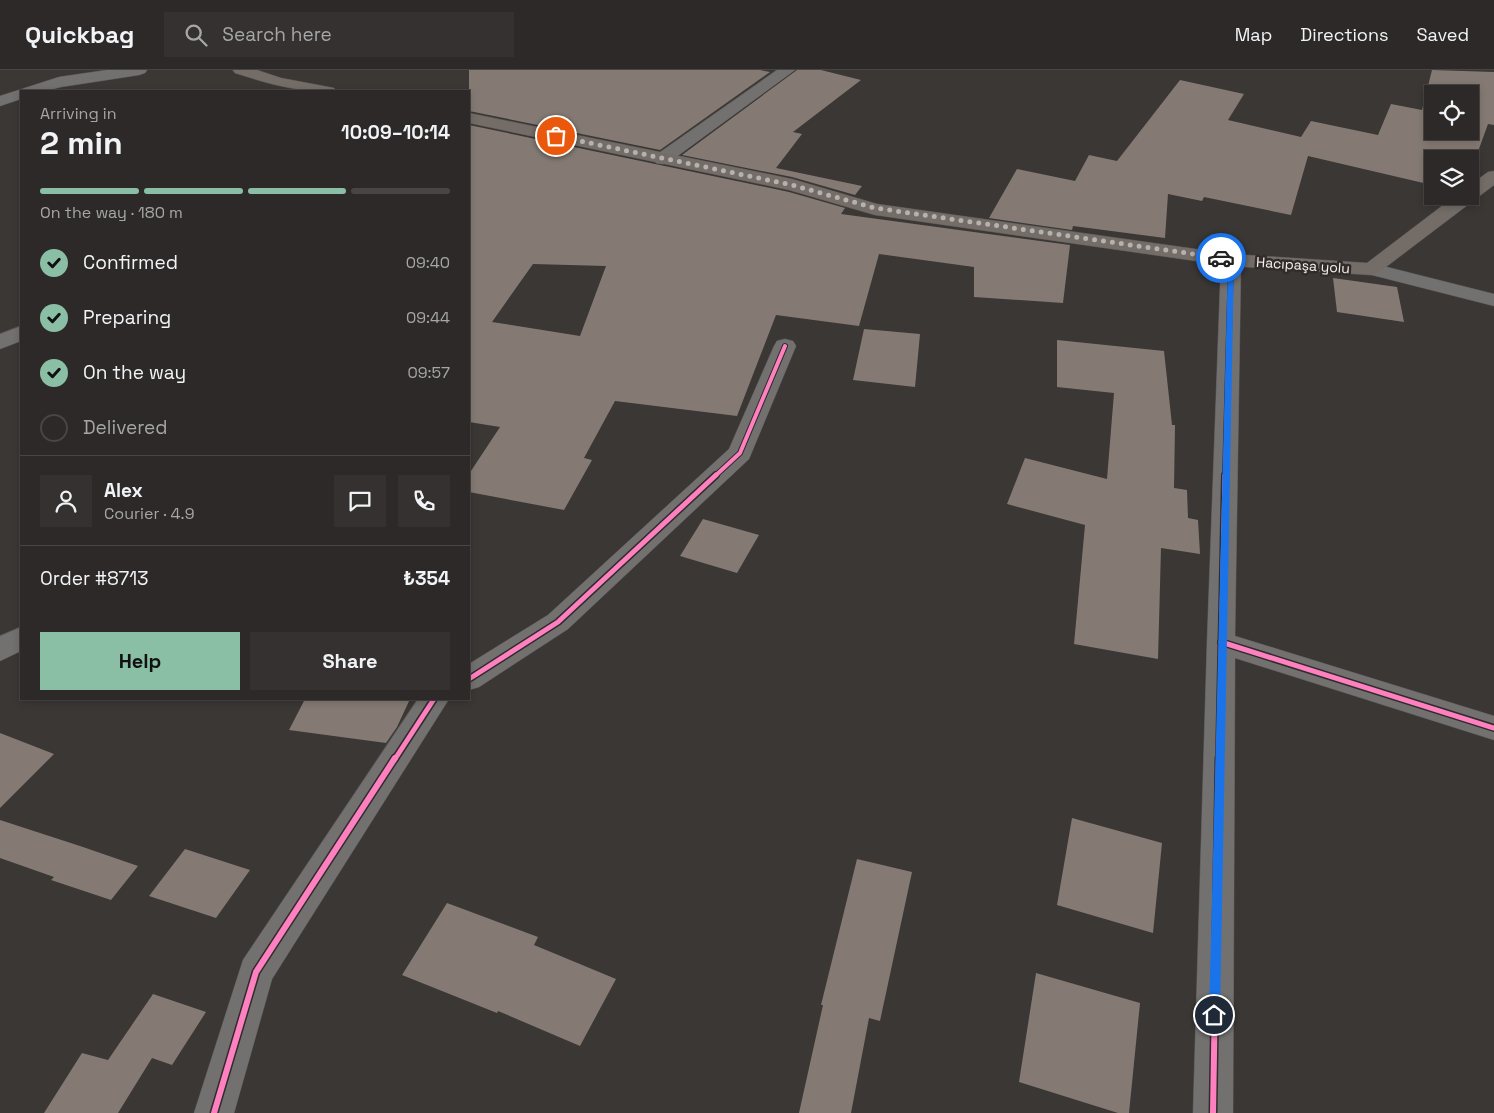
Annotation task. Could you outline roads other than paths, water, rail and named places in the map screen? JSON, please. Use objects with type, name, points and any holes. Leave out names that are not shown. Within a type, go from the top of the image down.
[{"type":"main road","points":[[241,70],[303,89],[316,90]]},
{"type":"main road","name":"Hacıpaşa yolu","points":[[470,118],[662,160],[792,185],[875,208],[1231,260],[1371,269],[1456,205]]},
{"type":"main road","name":"Hacıpaşa yolu","points":[[1479,187],[1494,176]]},
{"type":"street","points":[[32,90],[59,82],[139,70]]},
{"type":"street","points":[[662,160],[787,70]]},
{"type":"street","points":[[0,101],[20,94]]},
{"type":"street","points":[[1212,1113],[1231,260]]},
{"type":"street","points":[[1371,269],[1494,300]]},
{"type":"street","points":[[0,342],[20,333]]},
{"type":"street","points":[[470,678],[558,622],[740,453],[785,346]]},
{"type":"street","points":[[0,650],[20,639]]},
{"type":"street","points":[[1221,642],[1494,728]]},
{"type":"street","points":[[214,1113],[256,972],[434,700]]}]
